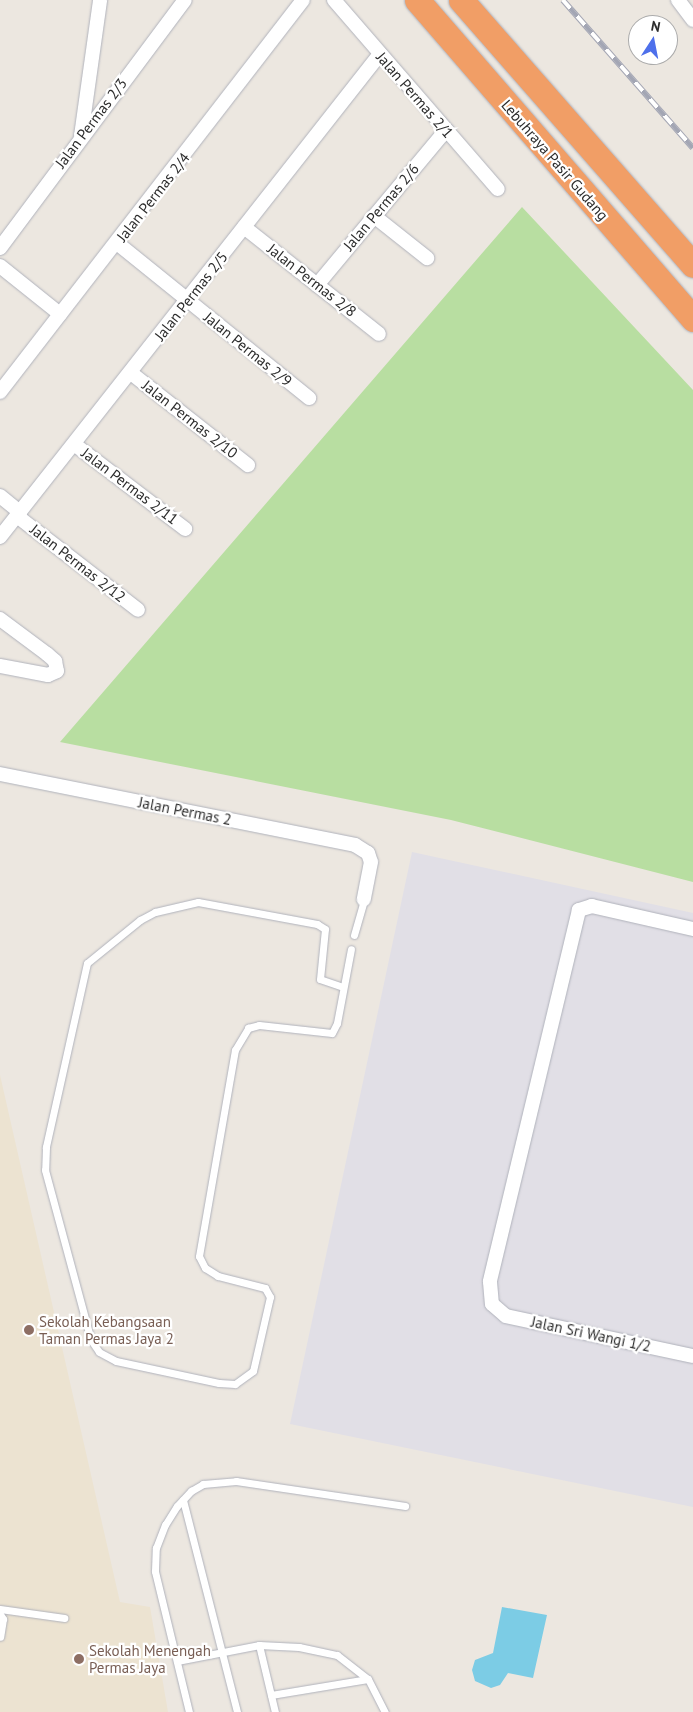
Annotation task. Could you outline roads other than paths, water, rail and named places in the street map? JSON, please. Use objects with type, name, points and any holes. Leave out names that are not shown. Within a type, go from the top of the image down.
[{"type":"highway","name":"Lebuhraya Pasir Gudang","points":[[417,0],[693,320]]},
{"type":"highway","points":[[461,0],[693,265]]},
{"type":"street","points":[[81,136],[100,0]]},
{"type":"street","name":"Jalan Permas 2/3","points":[[0,248],[81,136],[185,0]]},
{"type":"street","name":"Jalan Permas 2/4","points":[[0,392],[303,0]]},
{"type":"street","name":"Jalan Permas 2/1","points":[[334,0],[498,189]]},
{"type":"street","points":[[678,0],[693,20]]},
{"type":"street","name":"Jalan Permas 2/5","points":[[0,537],[188,301],[380,54]]},
{"type":"street","name":"Jalan Permas 2/6","points":[[317,284],[446,130]]},
{"type":"street","points":[[374,216],[428,258]]},
{"type":"street","name":"Jalan Permas 2/8","points":[[244,227],[379,334]]},
{"type":"street","name":"Jalan Permas 2/9","points":[[117,243],[309,398]]},
{"type":"street","points":[[0,266],[60,314]]},
{"type":"street","name":"Jalan Permas 2/10","points":[[131,373],[248,465]]},
{"type":"street","name":"Jalan Permas 2/11","points":[[74,444],[185,529]]},
{"type":"street","name":"Jalan Permas 2/12","points":[[0,496],[19,514],[138,610]]},
{"type":"street","points":[[0,620],[48,654],[55,661],[57,671],[48,675],[0,666]]},
{"type":"street","name":"Jalan Permas 2","points":[[0,774],[355,845],[368,853],[371,862],[364,898]]},
{"type":"street","name":"Jalan Sri Wangi 1/2","points":[[693,929],[592,906],[579,910],[490,1282],[492,1304],[506,1316],[693,1356]]},
{"type":"lane","points":[[354,935],[364,898]]},
{"type":"lane","points":[[343,986],[320,978],[325,929],[316,924],[198,902],[155,912],[140,920],[87,963],[46,1147],[45,1170],[91,1340],[99,1352],[116,1361],[218,1383],[235,1384],[254,1371],[270,1297],[265,1288],[218,1276],[205,1268],[199,1256],[235,1050],[248,1028],[259,1025],[332,1033],[337,1023],[351,949]]},
{"type":"lane","points":[[189,1712],[155,1571],[156,1548],[165,1525],[183,1500],[203,1484],[236,1481],[405,1506]]},
{"type":"lane","points":[[183,1500],[237,1712]]},
{"type":"lane","points":[[0,1609],[64,1618]]},
{"type":"lane","points":[[0,1614],[0,1637]]},
{"type":"lane","points":[[177,1661],[259,1645],[299,1647],[337,1655],[368,1678],[385,1712]]},
{"type":"lane","points":[[259,1645],[274,1712]]},
{"type":"lane","points":[[271,1695],[368,1678]]},
{"type":"water","points":[[502,1607],[547,1615],[533,1678],[508,1673],[500,1685],[491,1688],[475,1681],[472,1670],[475,1660],[493,1653]]},
{"type":"railway","points":[[563,0],[693,148]]},
{"type":"place","name":"Sekolah Kebangsaan Taman Permas Jaya 2","points":[[29,1330]]},
{"type":"place","name":"Sekolah Menengah Permas Jaya","points":[[79,1659]]}]
